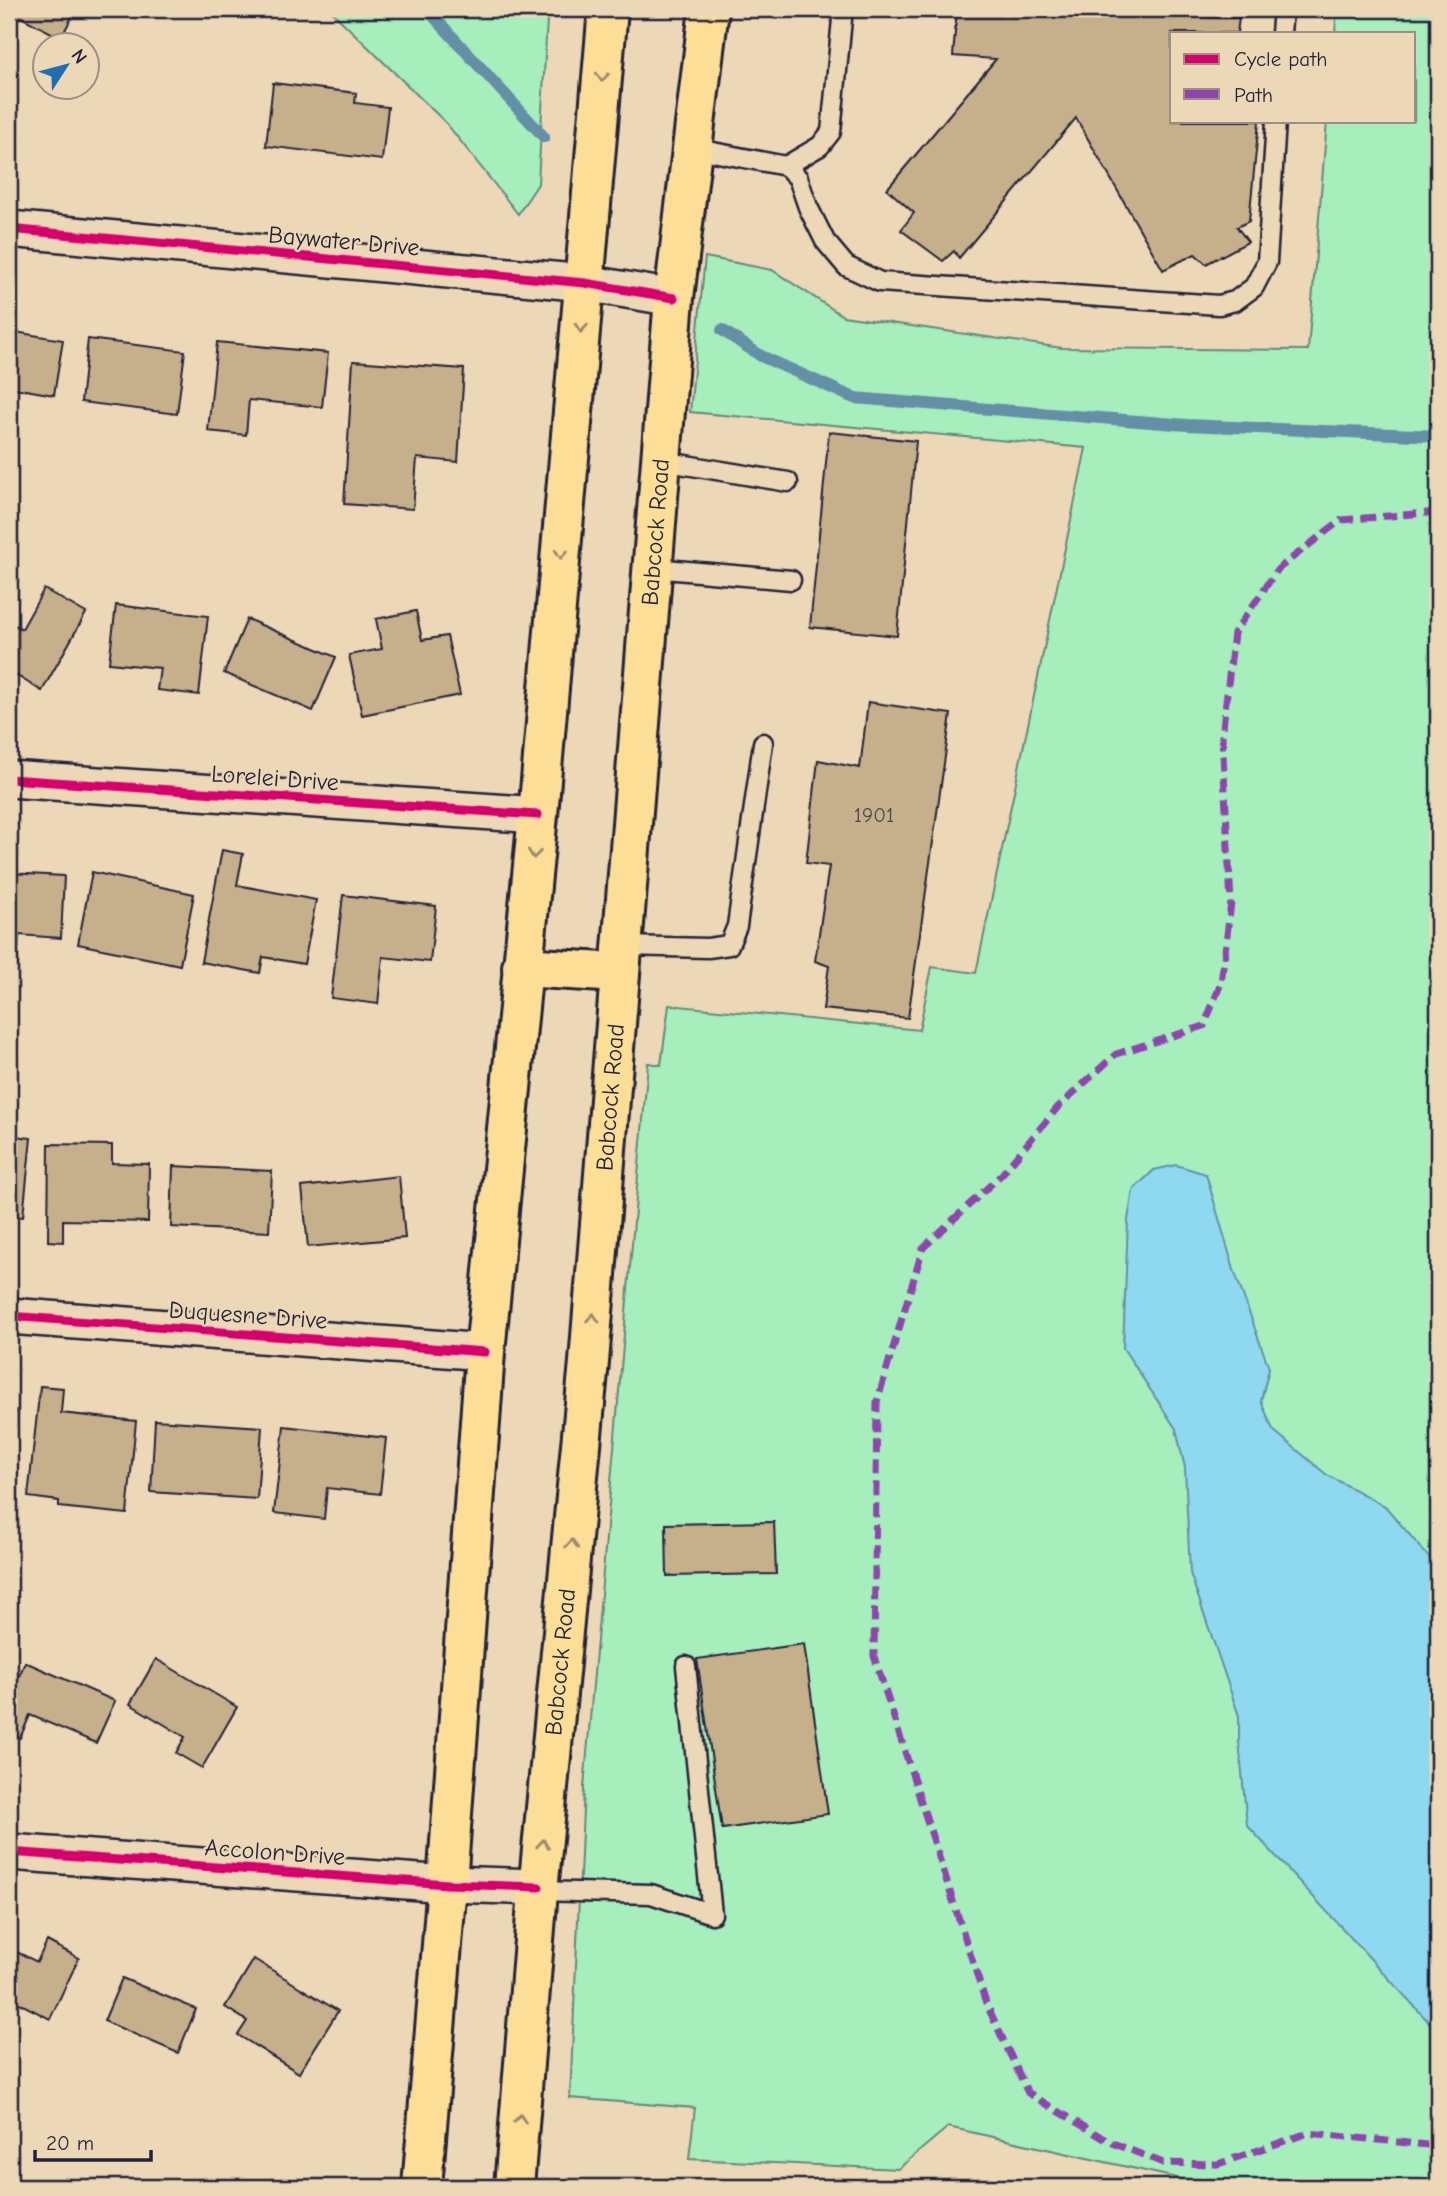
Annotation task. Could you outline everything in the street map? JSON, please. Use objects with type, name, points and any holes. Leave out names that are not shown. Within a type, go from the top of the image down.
[{"type":"main road","points":[[422,2187],[447,1884],[485,1352],[538,815],[608,9]]},
{"type":"main road","name":"Babcock Road","points":[[514,2187],[589,1362],[674,298],[709,9]]},
{"type":"main road","points":[[522,967],[622,960]]},
{"type":"street","name":"Baywater Drive","points":[[9,229],[585,283],[674,298]]},
{"type":"street","name":"Lorelei Drive","points":[[9,779],[538,815]]},
{"type":"street","name":"Duquesne Drive","points":[[9,1316],[485,1352]]},
{"type":"street","name":"Accolon Drive","points":[[9,1852],[539,1889]]},
{"type":"lane","points":[[786,166],[820,146],[831,132],[843,9]]},
{"type":"lane","points":[[1281,32],[1283,9]]},
{"type":"lane","points":[[692,148],[786,166],[798,178],[808,207],[825,241],[846,266],[880,282],[1219,305],[1236,301],[1255,287],[1267,262],[1276,122]]},
{"type":"lane","points":[[662,461],[788,482]]},
{"type":"lane","points":[[653,568],[791,580]]},
{"type":"lane","points":[[622,960],[729,945],[737,926],[763,743]]},
{"type":"lane","points":[[539,1889],[651,1894],[712,1914],[687,1666]]},
{"type":"green space","points":[[329,9],[533,9],[547,19],[538,184],[518,214],[446,123]]},
{"type":"green space","points":[[1337,9],[1438,9],[1438,2187],[1217,2187],[948,2127],[898,2169],[689,2159],[695,2108],[570,2098],[584,1787],[648,1063],[661,1065],[669,1005],[919,1030],[932,967],[976,973],[1086,448],[690,412],[705,257],[772,270],[843,316],[1062,348],[1308,350],[1327,122],[1416,122],[1416,32],[1335,32]]},
{"type":"water","points":[[1176,1165],[1206,1174],[1234,1270],[1269,1368],[1261,1401],[1273,1430],[1327,1475],[1385,1506],[1438,1568],[1438,2032],[1247,1825],[1239,1716],[1190,1573],[1185,1468],[1176,1429],[1123,1348],[1128,1220],[1133,1190],[1154,1170]]},
{"type":"building","points":[[76,9],[64,32],[49,32],[9,11]]},
{"type":"building","points":[[957,9],[1170,9],[1164,16],[1239,18],[1237,32],[1170,32],[1170,122],[1259,122],[1249,221],[1237,227],[1248,242],[1206,264],[1195,254],[1163,270],[1076,118],[959,258],[954,251],[943,261],[901,230],[914,213],[887,189],[996,59],[953,56]]},
{"type":"building","points":[[273,83],[356,93],[355,103],[388,107],[382,160],[266,146]]},
{"type":"building","points":[[9,331],[63,340],[54,395],[9,387]]},
{"type":"building","points":[[88,339],[185,351],[177,414],[81,402]]},
{"type":"building","points":[[217,342],[328,353],[322,407],[249,400],[246,435],[208,431]]},
{"type":"building","points":[[353,361],[464,369],[458,462],[417,458],[413,509],[344,504]]},
{"type":"building","points":[[829,432],[916,441],[897,636],[810,627]]},
{"type":"building","points":[[44,589],[86,613],[42,691],[9,671],[9,622],[22,629]]},
{"type":"building","points":[[116,605],[208,616],[199,695],[157,690],[160,668],[109,663]]},
{"type":"building","points":[[416,611],[422,640],[447,636],[460,695],[362,715],[349,655],[382,649],[376,619]]},
{"type":"building","points":[[247,619],[336,657],[313,711],[224,673]]},
{"type":"building","points":[[868,702],[951,714],[908,1018],[823,1009],[829,966],[815,961],[829,866],[806,863],[818,760],[860,768]]},
{"type":"building","points":[[222,850],[243,854],[237,885],[316,900],[304,964],[263,957],[260,973],[201,962]]},
{"type":"building","points":[[92,872],[194,894],[180,965],[78,944]]},
{"type":"building","points":[[9,873],[64,876],[61,938],[19,935],[17,965],[9,965]]},
{"type":"building","points":[[343,895],[436,906],[430,962],[383,957],[378,1004],[331,998]]},
{"type":"building","points":[[9,1135],[31,1138],[23,1217],[9,1216]]},
{"type":"building","points":[[49,1144],[112,1145],[112,1163],[149,1164],[148,1222],[63,1220],[63,1242],[48,1241]]},
{"type":"building","points":[[173,1166],[272,1171],[269,1232],[171,1227]]},
{"type":"building","points":[[399,1176],[405,1238],[308,1247],[302,1187]]},
{"type":"building","points":[[40,1386],[63,1388],[61,1413],[136,1421],[127,1514],[59,1507],[59,1501],[28,1497]]},
{"type":"building","points":[[9,1409],[16,1410],[12,1458],[9,1457]]},
{"type":"building","points":[[155,1420],[262,1427],[257,1499],[151,1492]]},
{"type":"building","points":[[284,1426],[386,1438],[380,1494],[327,1488],[324,1519],[274,1513]]},
{"type":"building","points":[[774,1522],[776,1574],[667,1576],[666,1524]]},
{"type":"building","points":[[804,1644],[828,1814],[722,1829],[697,1659]]},
{"type":"building","points":[[156,1659],[237,1707],[202,1768],[176,1753],[185,1737],[130,1704]]},
{"type":"building","points":[[25,1662],[115,1701],[96,1743],[30,1715],[20,1738],[9,1733],[9,1700]]},
{"type":"building","points":[[47,1941],[79,1958],[50,2019],[9,1998],[9,1948],[37,1962]]},
{"type":"building","points":[[254,1959],[338,2011],[299,2073],[238,2035],[247,2021],[225,2007]]},
{"type":"building","points":[[122,1978],[196,2009],[178,2053],[104,2021]]},
{"type":"waterway","points":[[427,9],[544,137]]},
{"type":"waterway","points":[[722,330],[761,356],[854,398],[1187,425],[1438,436]]},
{"type":"marked path","points":[[1438,512],[1341,520],[1278,569],[1234,633],[1222,736],[1231,903],[1221,983],[1204,1026],[1116,1054],[1058,1107],[1002,1174],[923,1248],[877,1402],[874,1656],[986,2003],[1028,2093],[1108,2141],[1163,2163],[1218,2164],[1308,2133],[1438,2146]]},
{"type":"cycle path","points":[[9,229],[585,283],[674,298]]},
{"type":"cycle path","points":[[9,779],[538,815]]},
{"type":"cycle path","points":[[9,1316],[485,1352]]},
{"type":"cycle path","points":[[9,1852],[447,1884],[539,1887]]}]
